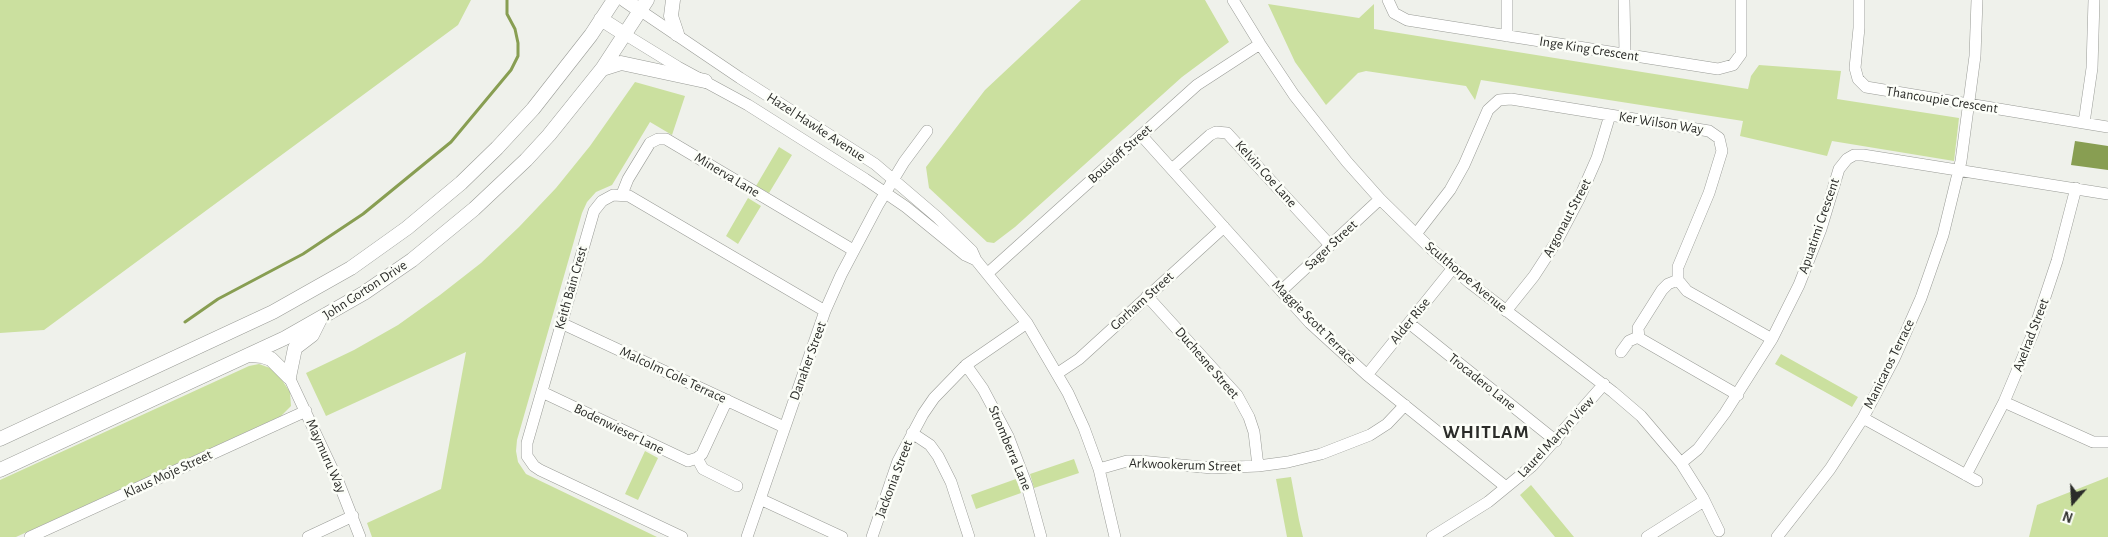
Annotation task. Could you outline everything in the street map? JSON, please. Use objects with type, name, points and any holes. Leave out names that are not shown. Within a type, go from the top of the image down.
[{"type":"main road","name":"John Gorton Drive","points":[[0,439],[244,327],[300,298],[351,268],[407,228],[461,183],[498,148],[539,101],[591,36],[614,0]]},
{"type":"main road","points":[[625,0],[644,5]]},
{"type":"main road","points":[[673,0],[671,16],[677,34]]},
{"type":"main road","name":"John Gorton Drive","points":[[0,470],[250,355],[320,319],[364,293],[412,260],[474,209],[531,154],[575,104],[602,69],[644,5]]},
{"type":"main road","points":[[601,19],[626,35]]},
{"type":"main road","points":[[602,69],[621,63],[705,81]]},
{"type":"main road","points":[[289,377],[295,348],[312,335],[320,319]]},
{"type":"main road","points":[[250,355],[271,359],[289,377]]},
{"type":"street","name":"Sculthorpe Avenue","points":[[1233,0],[1260,44],[1316,123],[1380,199],[1452,268],[1604,384],[1641,416],[1681,463],[1704,501],[1719,531]]},
{"type":"street","name":"Inge King Crescent","points":[[1388,0],[1392,11],[1403,19],[1716,69],[1730,67],[1737,61],[1742,50],[1741,0]]},
{"type":"street","points":[[1507,0],[1507,36]]},
{"type":"street","points":[[1624,0],[1624,54]]},
{"type":"street","name":"Thancoupie Crescent","points":[[1859,0],[1859,28],[1855,68],[1857,78],[1862,84],[1874,90],[2108,127]]},
{"type":"street","name":"Manicaros Terrace","points":[[1777,537],[1830,469],[1863,418],[1894,359],[1921,298],[1943,235],[1959,170],[1976,40],[1977,0]]},
{"type":"street","points":[[2084,123],[2092,68],[2094,0]]},
{"type":"street","name":"Hazel Hawke Avenue","points":[[644,5],[677,34],[740,78],[869,160],[894,179],[972,251],[976,260],[1027,323],[1058,373],[1079,415],[1099,469],[1115,537]]},
{"type":"street","name":"Hazel Hawke Avenue","points":[[626,35],[678,67],[748,105],[885,193],[906,207],[964,255],[976,260]]},
{"type":"street","name":"Bousloff Street","points":[[988,273],[1197,85],[1260,44]]},
{"type":"street","name":"Ker Wilson Way","points":[[1416,234],[1450,190],[1468,157],[1487,112],[1496,102],[1511,99],[1709,130],[1721,142],[1721,155],[1709,194],[1678,267],[1678,280]]},
{"type":"street","name":"Argonaut Street","points":[[1506,311],[1534,276],[1558,239],[1575,207],[1596,158],[1610,115]]},
{"type":"street","name":"Danaher Street","points":[[747,537],[825,311],[853,250],[885,193],[926,132]]},
{"type":"street","name":"Kelvin Coe Lane","points":[[1172,169],[1210,135],[1216,132],[1227,133],[1330,245]]},
{"type":"street","name":"Maggie Scott Terrace","points":[[1142,135],[1310,323],[1367,374],[1506,488]]},
{"type":"street","name":"Minerva Lane","points":[[622,194],[628,179],[650,143],[658,139],[666,139],[853,250]]},
{"type":"street","name":"Apuatimi Crescent","points":[[1681,463],[1699,448],[1738,394],[1772,339],[1799,285],[1821,229],[1838,170],[1846,159],[1861,155],[2108,194]]},
{"type":"street","name":"Axelrad Street","points":[[1966,475],[2004,402],[2034,333],[2057,262],[2076,188]]},
{"type":"street","points":[[622,194],[635,198],[825,311]]},
{"type":"street","name":"Keith Bain Crest","points":[[622,194],[608,197],[598,204],[594,210],[527,443],[527,456],[530,462],[540,470],[682,537]]},
{"type":"street","name":"Sager Street","points":[[1281,290],[1380,199]]},
{"type":"street","name":"Gorham Street","points":[[1058,373],[1079,359],[1224,227]]},
{"type":"street","name":"Alder Rise","points":[[1367,374],[1452,268]]},
{"type":"street","points":[[1738,394],[1642,341],[1638,337],[1638,328],[1663,288],[1678,280],[1687,291],[1772,339]]},
{"type":"street","name":"Duchesne Street","points":[[1147,296],[1237,396],[1249,417],[1254,432],[1258,466]]},
{"type":"street","name":"Malcolm Cole Terrace","points":[[561,323],[784,427]]},
{"type":"street","name":"Jackonia Street","points":[[872,537],[898,461],[912,433],[934,398],[966,364],[1027,323]]},
{"type":"street","name":"Trocadero Lane","points":[[1409,323],[1556,441]]},
{"type":"street","points":[[1621,352],[1629,341],[1638,337]]},
{"type":"street","name":"Stromberra Lane","points":[[966,364],[983,389],[1008,436],[1030,495],[1041,537]]},
{"type":"street","name":"Maymuru Way","points":[[289,377],[353,516],[360,537]]},
{"type":"street","name":"Laurel Martyn View","points":[[1432,537],[1464,519],[1532,466],[1556,441],[1604,384]]},
{"type":"street","name":"Bodenwieser Lane","points":[[542,392],[682,459],[688,461],[697,458]]},
{"type":"street","points":[[727,400],[706,447],[697,458],[703,469],[737,486]]},
{"type":"street","points":[[2004,402],[2093,442],[2108,442]]},
{"type":"street","name":"Arkwookerum Street","points":[[1099,469],[1127,461],[1212,468],[1258,466],[1312,456],[1355,441],[1386,424],[1405,405]]},
{"type":"street","name":"Klaus Moje Street","points":[[30,537],[306,411]]},
{"type":"street","points":[[1863,418],[1977,481]]},
{"type":"street","points":[[912,433],[930,445],[944,465],[969,537]]},
{"type":"street","points":[[760,499],[842,537]]},
{"type":"street","points":[[1647,537],[1704,501]]},
{"type":"street","points":[[308,537],[353,516]]},
{"type":"shaded area","points":[[0,0],[471,0],[458,25],[44,330],[0,333]]},
{"type":"shaded area","points":[[1081,0],[1205,0],[1229,42],[1182,77],[1015,227],[994,243],[987,242],[929,188],[926,167],[985,90]]},
{"type":"shaded area","points":[[1268,4],[1359,18],[1374,4],[1374,29],[1748,89],[1751,76],[1759,65],[1841,71],[1837,99],[1959,118],[1954,161],[1832,141],[1827,156],[1740,136],[1743,121],[1481,80],[1475,100],[1466,86],[1366,71],[1358,73],[1326,105],[1295,62]]},
{"type":"shaded area","points":[[635,82],[685,96],[672,135],[650,122],[612,185],[596,192],[587,202],[582,213],[517,440],[516,451],[518,462],[526,474],[657,537],[372,537],[367,523],[441,489],[466,352],[326,416],[306,373],[354,350],[398,325],[481,263],[556,188],[590,146]]},
{"type":"shaded area","points":[[2075,141],[2108,146],[2108,170],[2071,165]]},
{"type":"shaded area","points":[[779,147],[792,155],[769,193],[756,186]]},
{"type":"shaded area","points":[[748,198],[761,206],[738,244],[726,236]]},
{"type":"shaded area","points":[[1781,354],[1858,397],[1852,407],[1775,364]]},
{"type":"shaded area","points":[[259,364],[270,368],[280,377],[290,392],[291,406],[281,416],[16,537],[0,537],[0,480],[249,366]]},
{"type":"shaded area","points":[[645,451],[658,458],[638,500],[625,494]]},
{"type":"shaded area","points":[[1074,459],[1079,473],[1034,488],[1030,474]]},
{"type":"shaded area","points":[[1291,477],[1303,537],[1287,537],[1276,479]]},
{"type":"shaded area","points":[[2108,477],[2108,537],[2029,537],[2037,505]]},
{"type":"shaded area","points":[[1016,479],[1021,493],[976,509],[971,495]]},
{"type":"shaded area","points":[[1531,485],[1574,537],[1555,537],[1520,495]]},
{"type":"waterway","points":[[185,322],[218,299],[303,254],[363,214],[451,142],[511,70],[518,56],[515,29],[507,14],[507,0]]},
{"type":"district","name":"WHITLAM","points":[[1486,432]]}]
